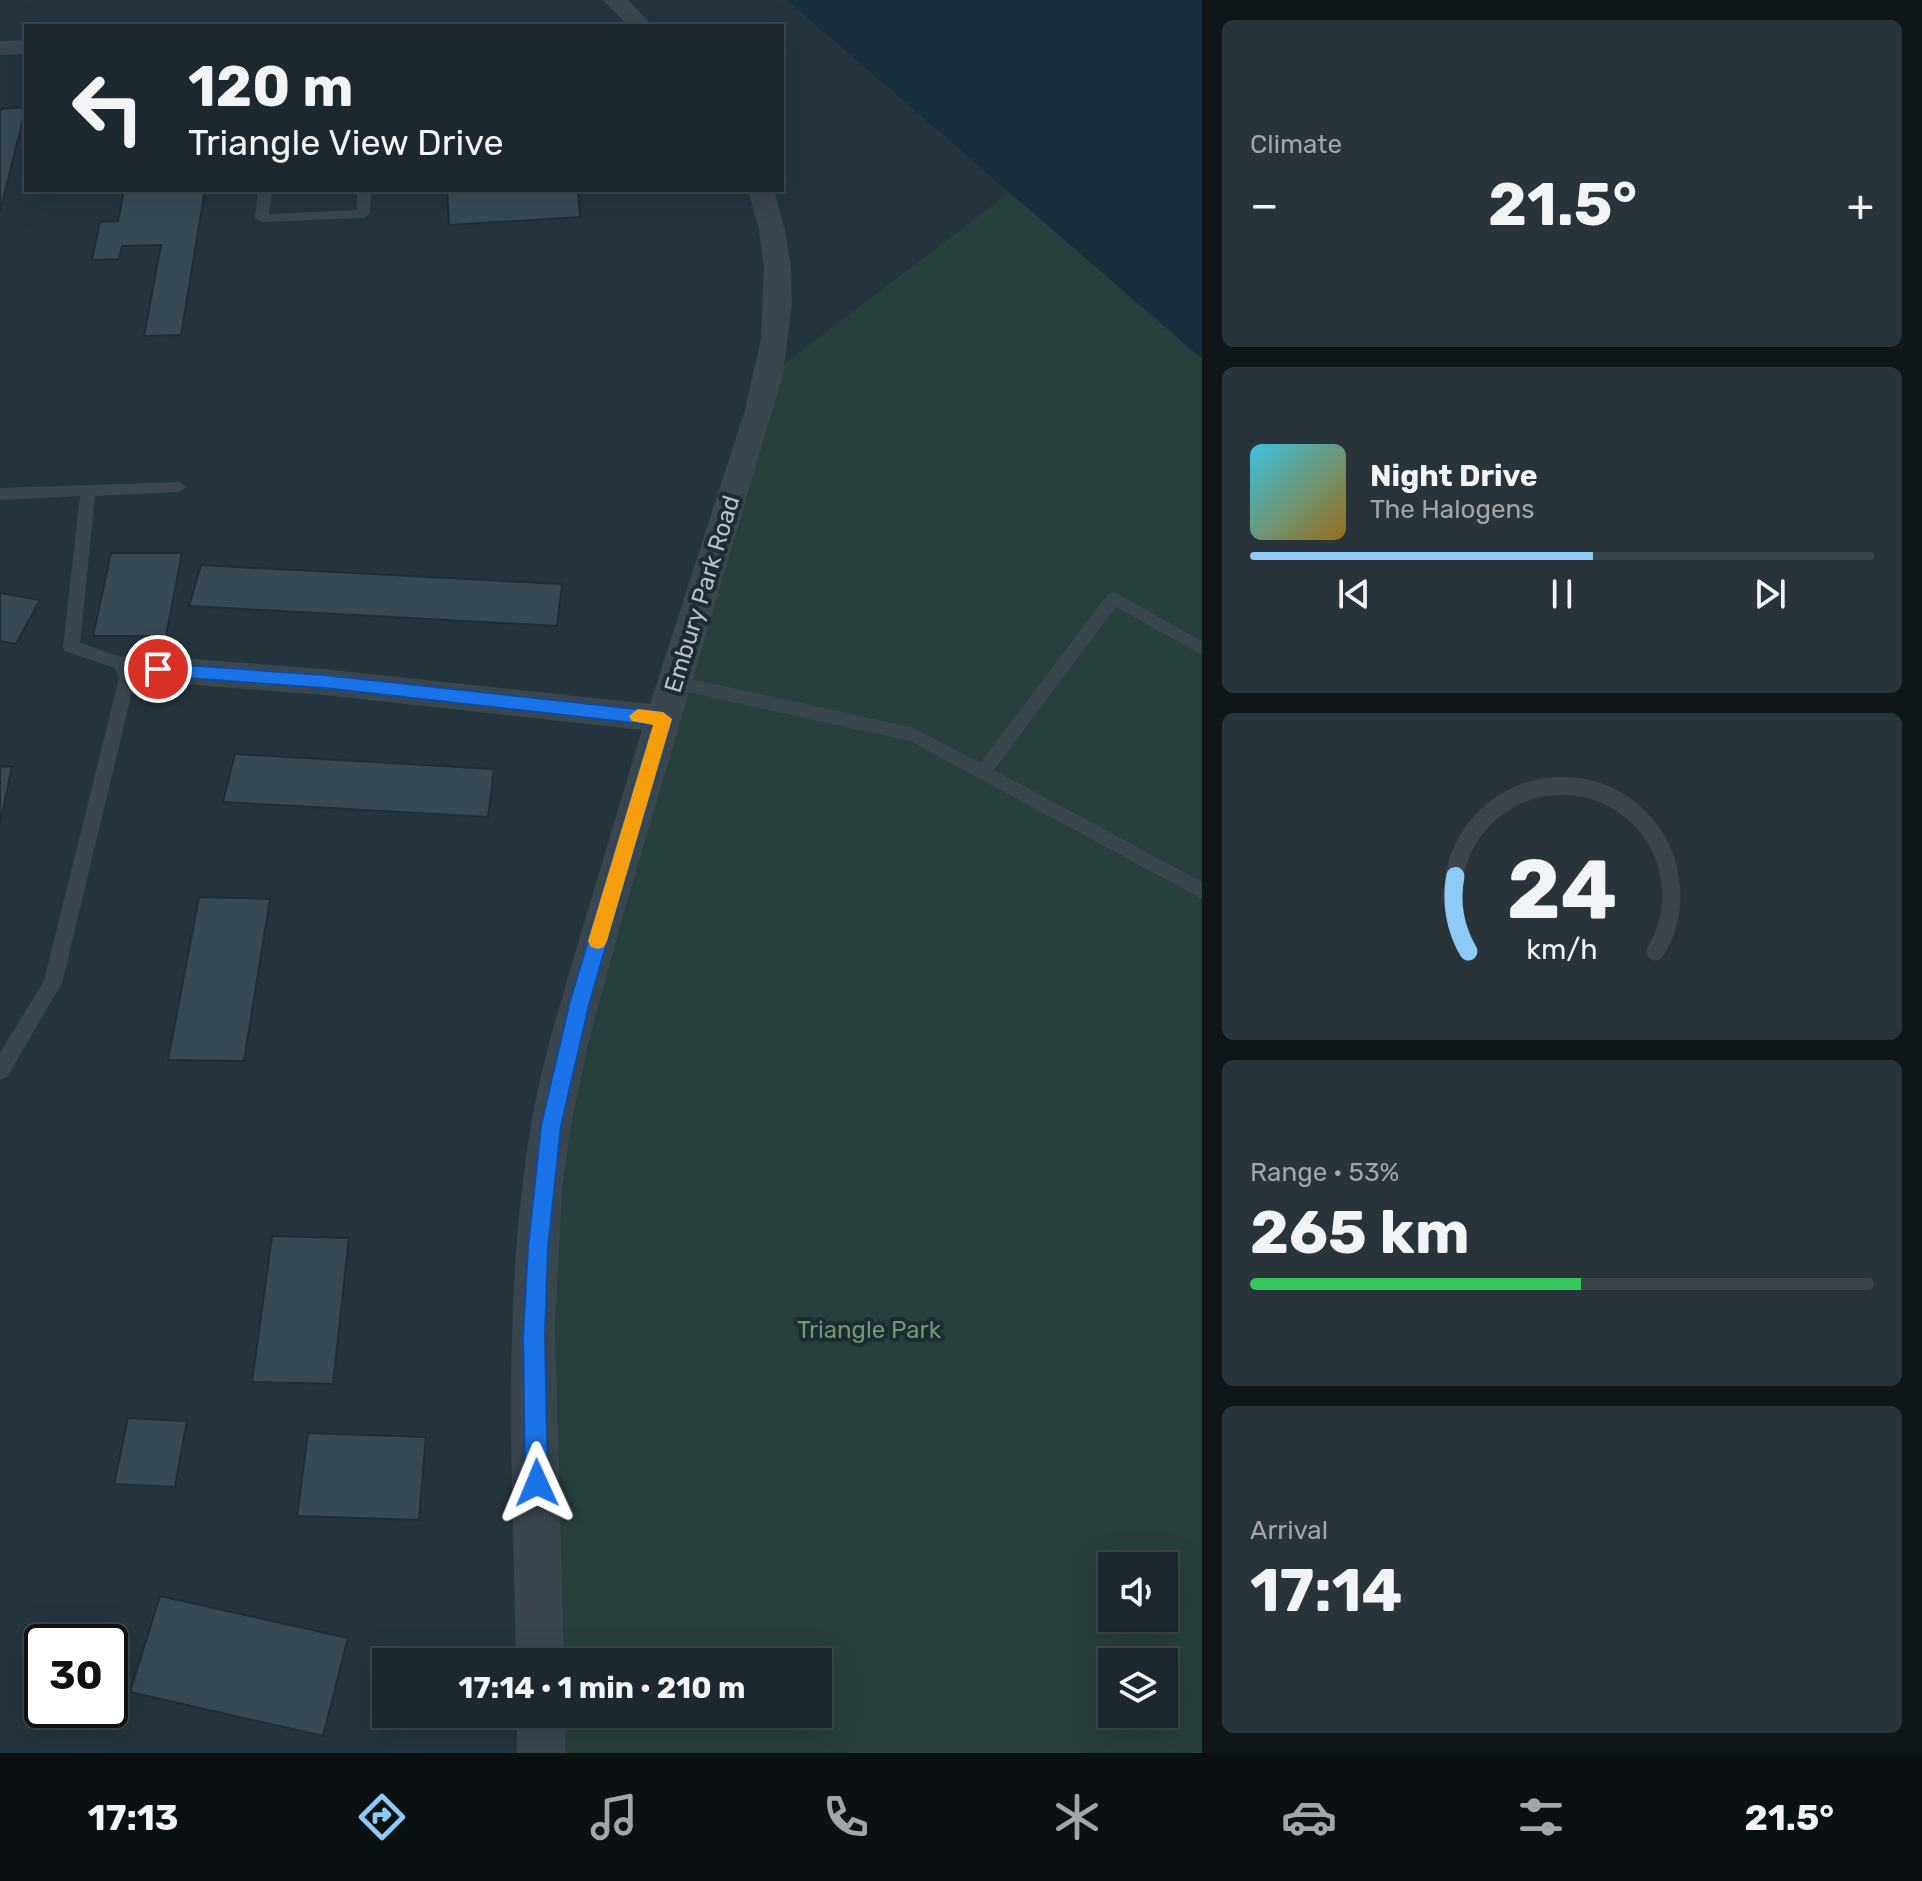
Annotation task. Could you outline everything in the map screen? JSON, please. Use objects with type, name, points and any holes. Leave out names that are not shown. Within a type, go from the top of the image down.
[{"type":"street","points":[[615,0],[638,24]]},
{"type":"street","points":[[0,48],[24,47]]},
{"type":"street","name":"Embury Park Road","points":[[540,1648],[534,1335],[538,1248],[551,1126],[580,1001],[673,682],[771,374],[780,316],[778,260],[762,192]]},
{"type":"street","points":[[130,667],[324,682],[663,719]]},
{"type":"street","points":[[541,1728],[541,1753]]},
{"type":"lane","points":[[265,192],[262,218],[363,214],[364,192]]},
{"type":"lane","points":[[0,494],[179,487]]},
{"type":"lane","points":[[0,1071],[53,983],[130,667],[71,647],[88,491]]},
{"type":"lane","points":[[983,772],[1114,598],[1202,649]]},
{"type":"lane","points":[[673,682],[914,735],[1202,891]]},
{"type":"green space","name":"Triangle Park","points":[[1010,192],[1202,358],[1202,1753],[541,1753],[541,1728],[832,1728],[832,1648],[540,1648],[551,1126],[771,374]]},
{"type":"water","points":[[787,0],[1202,0],[1202,358],[1194,352]]},
{"type":"building","points":[[24,107],[0,212],[0,109]]},
{"type":"building","points":[[124,192],[205,192],[181,335],[144,336],[161,245],[122,246],[119,259],[92,260],[100,222],[118,221]]},
{"type":"building","points":[[447,192],[578,192],[580,217],[449,225]]},
{"type":"building","points":[[111,553],[182,553],[166,636],[93,636]]},
{"type":"building","points":[[201,565],[562,584],[557,626],[189,606]]},
{"type":"building","points":[[0,593],[40,600],[16,644],[0,641]]},
{"type":"building","points":[[235,754],[494,769],[488,817],[223,802]]},
{"type":"building","points":[[12,766],[0,825],[0,767]]},
{"type":"building","points":[[199,897],[270,899],[244,1061],[168,1060]]},
{"type":"building","points":[[272,1236],[349,1238],[333,1384],[252,1382]]},
{"type":"building","points":[[128,1418],[187,1421],[175,1487],[114,1484]]},
{"type":"building","points":[[308,1433],[426,1437],[419,1520],[297,1516]]},
{"type":"building","points":[[160,1596],[348,1638],[323,1736],[130,1692]]},
{"type":"slow traffic","points":[[598,941],[663,719],[638,716]]},
{"type":"route","points":[[158,669],[324,682],[663,719],[580,1001],[551,1126],[538,1248],[534,1335],[537,1483]]}]
